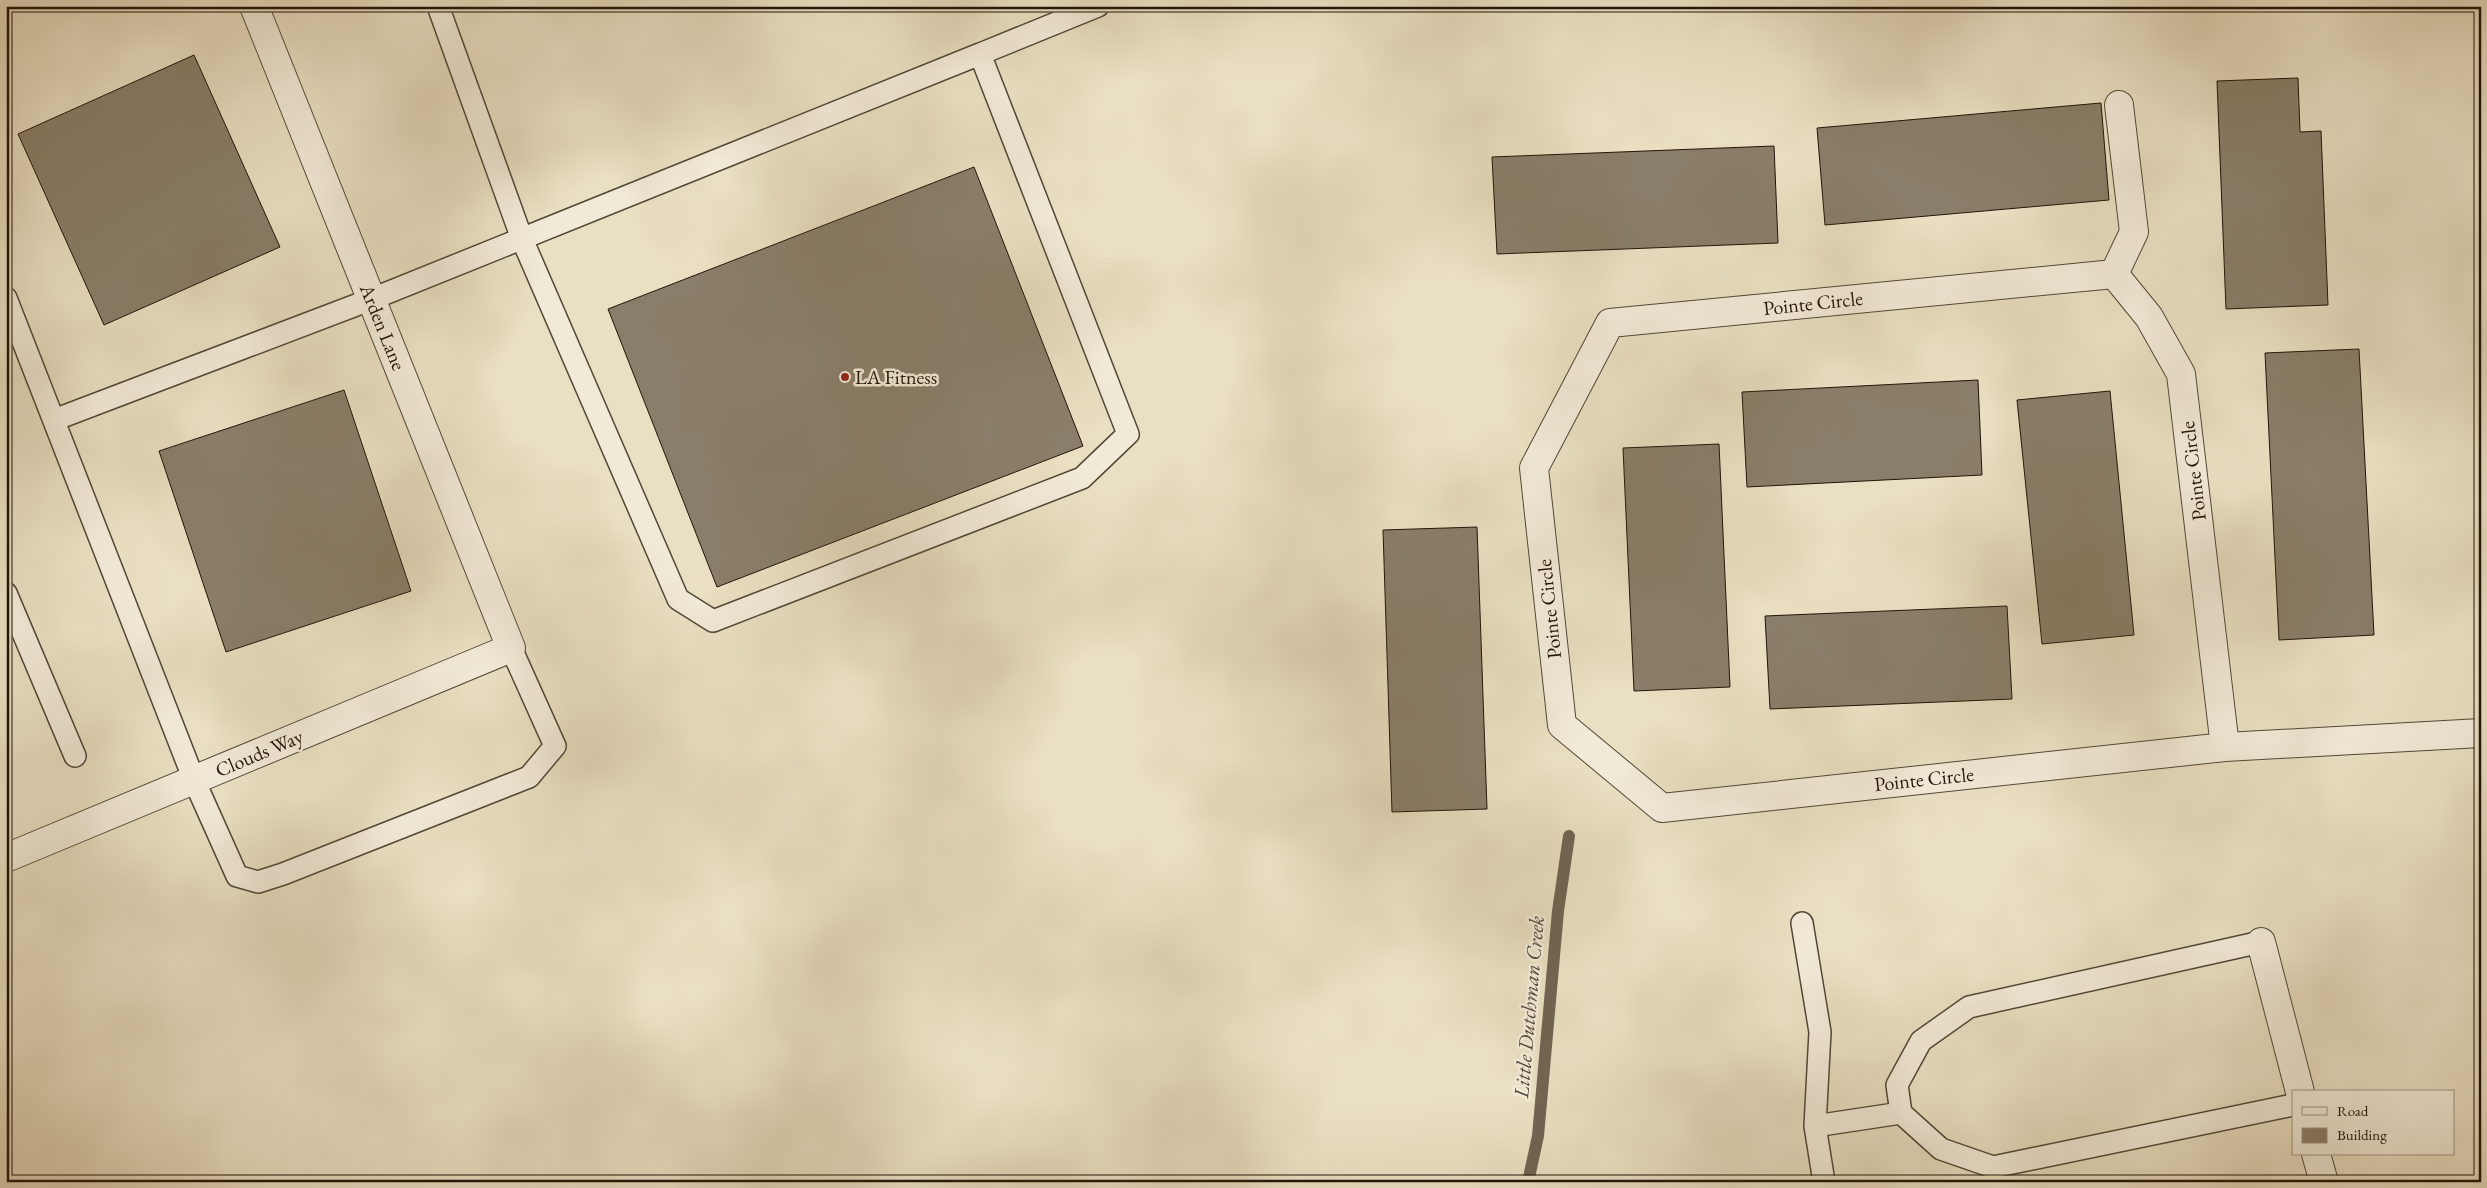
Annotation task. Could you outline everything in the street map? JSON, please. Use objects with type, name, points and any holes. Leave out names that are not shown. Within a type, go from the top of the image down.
[{"type":"street","name":"Arden Lane","points":[[254,6],[511,648]]},
{"type":"street","points":[[2114,274],[2134,232],[2120,105]]},
{"type":"street","name":"Pointe Circle","points":[[2225,747],[2181,374],[2149,317],[2114,274],[1610,323],[1534,468],[1562,725],[1662,808],[2225,747],[2481,733]]},
{"type":"street","name":"Clouds Way","points":[[6,858],[511,648]]},
{"type":"street","points":[[2261,942],[2299,1090]]},
{"type":"street","points":[[2317,1156],[2324,1182]]},
{"type":"lane","points":[[438,6],[522,239],[678,599],[713,620],[1082,478],[1128,434],[980,54]]},
{"type":"lane","points":[[54,420],[372,299],[1098,6]]},
{"type":"lane","points":[[6,298],[194,780],[237,876],[258,882],[529,777],[555,746],[511,648]]},
{"type":"lane","points":[[6,593],[75,756]]},
{"type":"lane","points":[[1802,923],[1820,1032],[1815,1126],[1824,1182]]},
{"type":"lane","points":[[2261,942],[1969,1007],[1921,1041],[1898,1085],[1902,1113],[1941,1150],[1993,1167],[2292,1105]]},
{"type":"lane","points":[[1815,1126],[1902,1113]]},
{"type":"building","points":[[194,55],[280,247],[104,325],[18,134]]},
{"type":"building","points":[[2298,78],[2300,132],[2321,131],[2328,305],[2226,309],[2217,81]]},
{"type":"building","points":[[2101,103],[2109,200],[1825,225],[1817,128]]},
{"type":"building","points":[[1774,146],[1778,243],[1497,254],[1492,157]]},
{"type":"building","name":"LA Fitness","points":[[974,167],[1083,446],[717,587],[608,309]]},
{"type":"building","points":[[2359,349],[2374,635],[2279,640],[2265,353]]},
{"type":"building","points":[[1978,380],[1982,475],[1747,487],[1742,392]]},
{"type":"building","points":[[344,390],[411,591],[226,652],[159,451]]},
{"type":"building","points":[[2110,391],[2134,635],[2042,644],[2017,400]]},
{"type":"building","points":[[1719,444],[1730,687],[1634,691],[1623,448]]},
{"type":"building","points":[[1477,527],[1487,809],[1392,812],[1383,530]]},
{"type":"building","points":[[2007,606],[2012,699],[1770,709],[1765,616]]},
{"type":"waterway","name":"Little Dutchman Creek","points":[[1528,1182],[1538,1136],[1558,911],[1569,836]]},
{"type":"place","name":"LA Fitness","points":[[845,377]]}]
